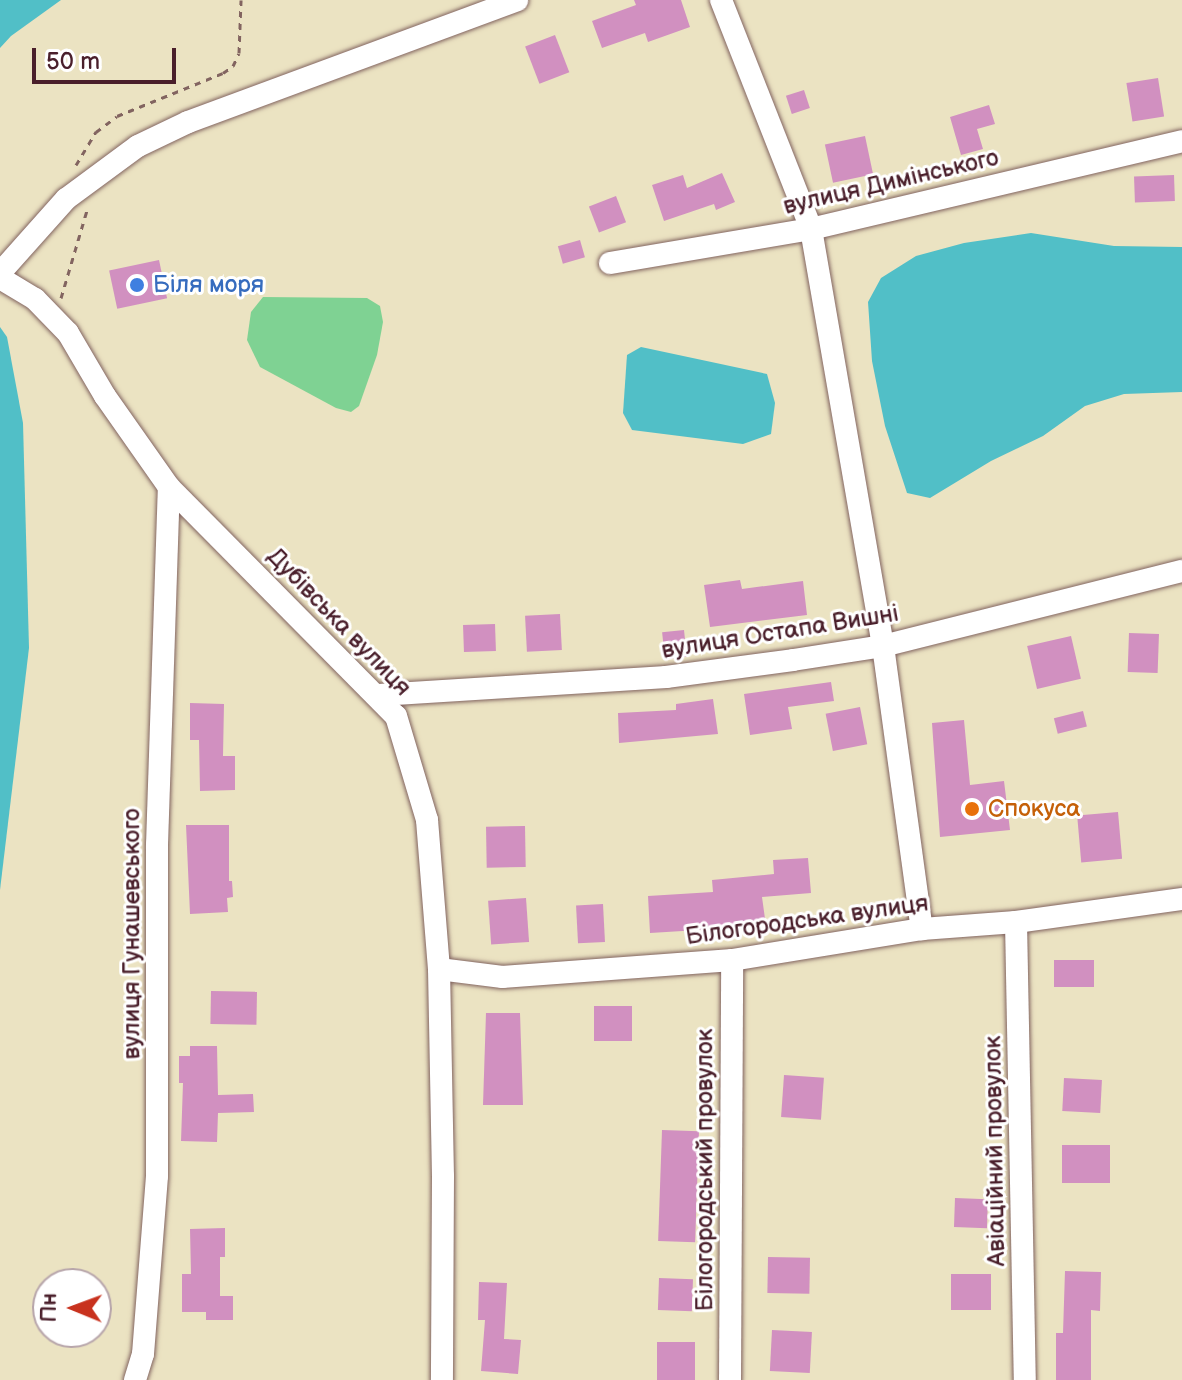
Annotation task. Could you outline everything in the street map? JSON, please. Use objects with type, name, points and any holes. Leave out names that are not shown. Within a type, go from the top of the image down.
[{"type":"street","points":[[0,275],[66,199],[138,146],[188,122],[517,0]]},
{"type":"street","points":[[721,0],[811,229],[883,646],[922,929]]},
{"type":"street","name":"вулиця Димінського","points":[[610,263],[811,229],[1182,141]]},
{"type":"street","name":"Дубівська вулиця","points":[[0,275],[35,299],[68,333],[105,396],[169,487],[379,695],[396,716],[427,820],[439,969],[443,1176],[442,1380]]},
{"type":"street","name":"вулиця Гунашевського","points":[[135,1380],[143,1354],[157,1176],[157,845],[169,487]]},
{"type":"street","name":"вулиця Остапа Вишні","points":[[379,695],[666,677],[883,646],[1182,571]]},
{"type":"street","name":"Білогородська вулиця","points":[[439,969],[502,977],[732,960],[922,929],[1016,922],[1182,899]]},
{"type":"street","name":"Авіаційний провулок","points":[[1016,922],[1025,1380]]},
{"type":"street","name":"Білогородський провулок","points":[[730,1380],[732,960]]},
{"type":"path","points":[[66,199],[79,155],[96,132],[117,116],[223,73],[233,66],[239,53],[241,0]]},
{"type":"path","points":[[68,333],[61,298],[89,205]]},
{"type":"green space","points":[[263,297],[367,298],[380,306],[383,322],[377,355],[359,406],[351,412],[336,408],[260,367],[247,340],[251,312]]},
{"type":"water","points":[[0,0],[61,0],[11,36],[0,48]]},
{"type":"water","points":[[1031,233],[1114,246],[1182,247],[1182,392],[1124,394],[1085,406],[1043,436],[991,461],[930,498],[907,493],[885,426],[872,361],[868,302],[881,278],[916,256],[964,243]]},
{"type":"water","points":[[0,327],[7,337],[23,423],[29,648],[0,890]]},
{"type":"water","points":[[641,347],[767,374],[775,403],[771,434],[743,444],[632,430],[623,413],[627,355]]},
{"type":"building","points":[[634,0],[681,0],[690,27],[648,42],[645,33],[602,48],[592,21],[636,5]]},
{"type":"building","points":[[555,35],[569,72],[539,84],[525,46]]},
{"type":"building","points":[[1158,78],[1164,117],[1132,122],[1126,83]]},
{"type":"building","points":[[804,90],[810,108],[792,114],[786,96]]},
{"type":"building","points":[[989,105],[995,124],[977,129],[983,149],[961,155],[950,117]]},
{"type":"building","points":[[865,136],[873,174],[833,183],[825,145]]},
{"type":"building","points":[[722,173],[735,202],[716,210],[714,204],[664,221],[652,185],[683,175],[687,188]]},
{"type":"building","points":[[1174,175],[1175,201],[1135,202],[1134,176]]},
{"type":"building","points":[[616,196],[626,222],[599,233],[589,206]]},
{"type":"building","points":[[580,240],[585,257],[563,264],[558,246]]},
{"type":"building","points":[[159,260],[167,298],[117,309],[109,271]]},
{"type":"building","points":[[740,580],[742,589],[803,581],[807,615],[710,627],[704,585]]},
{"type":"building","points":[[560,614],[562,650],[527,652],[525,616]]},
{"type":"building","points":[[495,624],[496,651],[464,652],[463,625]]},
{"type":"building","points":[[684,630],[687,657],[665,659],[662,632]]},
{"type":"building","points":[[1129,633],[1159,634],[1158,673],[1128,672]]},
{"type":"building","points":[[1071,636],[1081,679],[1037,689],[1027,646]]},
{"type":"building","points":[[831,682],[834,701],[788,707],[792,729],[750,735],[744,694]]},
{"type":"building","points":[[713,699],[718,734],[619,743],[618,713],[676,710],[676,704]]},
{"type":"building","points":[[190,703],[224,704],[223,756],[235,756],[235,790],[200,791],[199,740],[190,740]]},
{"type":"building","points":[[860,707],[867,744],[833,751],[826,714]]},
{"type":"building","points":[[1083,711],[1087,727],[1058,734],[1054,718]]},
{"type":"building","points":[[964,720],[970,785],[1004,781],[1010,830],[940,837],[932,723]]},
{"type":"building","points":[[1118,812],[1122,859],[1081,862],[1077,816]]},
{"type":"building","points":[[186,825],[229,825],[229,881],[232,881],[233,897],[227,898],[228,912],[190,914]]},
{"type":"building","points":[[525,826],[526,867],[487,868],[486,827]]},
{"type":"building","points":[[808,858],[811,893],[762,897],[766,926],[650,933],[648,896],[713,892],[712,880],[774,874],[773,860]]},
{"type":"building","points":[[526,898],[529,942],[491,945],[488,901]]},
{"type":"building","points":[[603,904],[605,942],[578,943],[576,905]]},
{"type":"building","points":[[1054,960],[1094,960],[1094,987],[1054,987]]},
{"type":"building","points":[[211,991],[257,992],[256,1025],[210,1024]]},
{"type":"building","points":[[594,1006],[632,1006],[632,1041],[594,1041]]},
{"type":"building","points":[[486,1013],[520,1013],[523,1105],[483,1105]]},
{"type":"building","points":[[190,1046],[217,1046],[218,1095],[253,1094],[254,1112],[218,1113],[217,1142],[181,1141],[183,1083],[179,1083],[179,1056],[190,1056]]},
{"type":"building","points":[[784,1075],[824,1078],[821,1120],[781,1117]]},
{"type":"building","points":[[1064,1078],[1102,1080],[1100,1113],[1062,1111]]},
{"type":"building","points":[[662,1130],[699,1131],[695,1242],[658,1241]]},
{"type":"building","points":[[1062,1145],[1110,1145],[1110,1183],[1062,1183]]},
{"type":"building","points":[[955,1198],[988,1199],[987,1228],[954,1227]]},
{"type":"building","points":[[225,1228],[225,1257],[220,1257],[220,1296],[233,1296],[233,1320],[206,1320],[206,1312],[182,1312],[182,1274],[191,1274],[190,1229]]},
{"type":"building","points":[[768,1257],[810,1258],[809,1294],[767,1293]]},
{"type":"building","points":[[1065,1271],[1101,1272],[1100,1311],[1091,1310],[1091,1380],[1056,1380],[1056,1333],[1063,1333]]},
{"type":"building","points":[[951,1274],[991,1274],[991,1310],[951,1310]]},
{"type":"building","points":[[659,1278],[693,1279],[692,1311],[658,1310]]},
{"type":"building","points":[[479,1282],[507,1283],[504,1339],[521,1340],[518,1374],[481,1371],[485,1320],[478,1320]]},
{"type":"building","points":[[772,1330],[812,1332],[810,1373],[770,1371]]},
{"type":"building","points":[[657,1342],[695,1342],[695,1380],[657,1380]]},
{"type":"place","name":"Біля моря","points":[[137,285]]},
{"type":"place","name":"Спокуса","points":[[972,809]]}]
